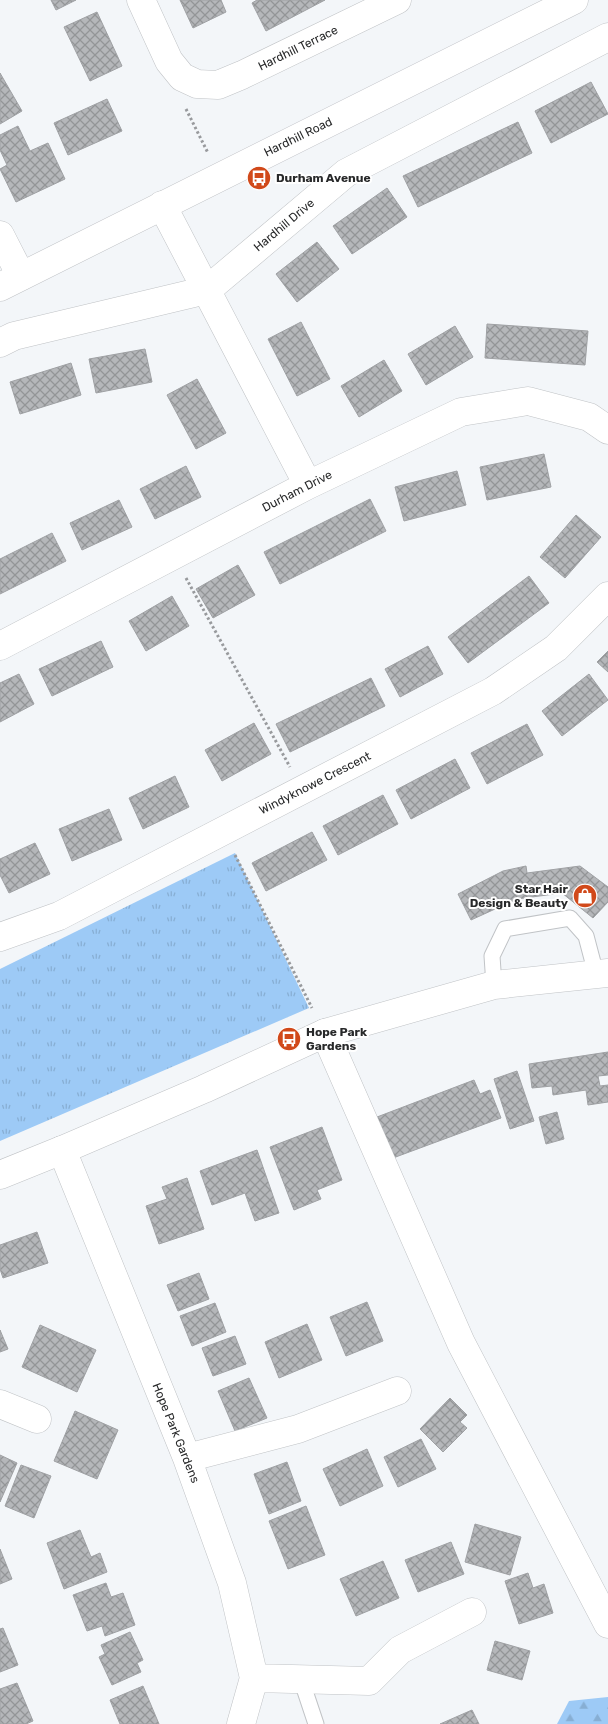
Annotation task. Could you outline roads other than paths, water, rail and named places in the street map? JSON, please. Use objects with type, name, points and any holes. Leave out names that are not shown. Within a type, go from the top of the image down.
[{"type":"street","name":"Hardhill Terrace","points":[[141,0],[169,61],[182,77],[197,84],[218,85],[397,0]]},
{"type":"street","name":"Hardhill Road","points":[[11,282],[571,1]]},
{"type":"street","name":"Hardhill Drive","points":[[0,343],[14,336],[206,290],[346,173],[608,37]]},
{"type":"street","points":[[162,205],[308,485]]},
{"type":"street","points":[[0,235],[11,282]]},
{"type":"street","name":"Durham Drive","points":[[0,646],[308,485],[461,412],[528,401],[589,417],[608,430]]},
{"type":"street","name":"Windyknowe Crescent","points":[[0,937],[59,916],[493,691],[556,648],[608,596]]},
{"type":"street","points":[[0,1175],[204,1089],[325,1034],[494,985],[602,973]]},
{"type":"street","points":[[325,1034],[461,1343],[608,1624]]},
{"type":"street","name":"Hope Park Gardens","points":[[62,1150],[187,1458],[232,1583],[254,1678],[241,1724]]},
{"type":"street","points":[[187,1458],[298,1429],[397,1390]]},
{"type":"street","points":[[0,1404],[36,1419]]},
{"type":"street","points":[[254,1678],[369,1681],[400,1650],[472,1612]]},
{"type":"lane","points":[[494,985],[492,956],[505,929],[570,918],[586,936],[602,973]]},
{"type":"lane","points":[[301,1679],[316,1724]]},
{"type":"place","name":"Durham Avenue","points":[[259,178]]},
{"type":"place","name":"Star Hair Design & Beauty","points":[[585,896]]},
{"type":"place","name":"Hope Park Gardens","points":[[289,1039]]}]
